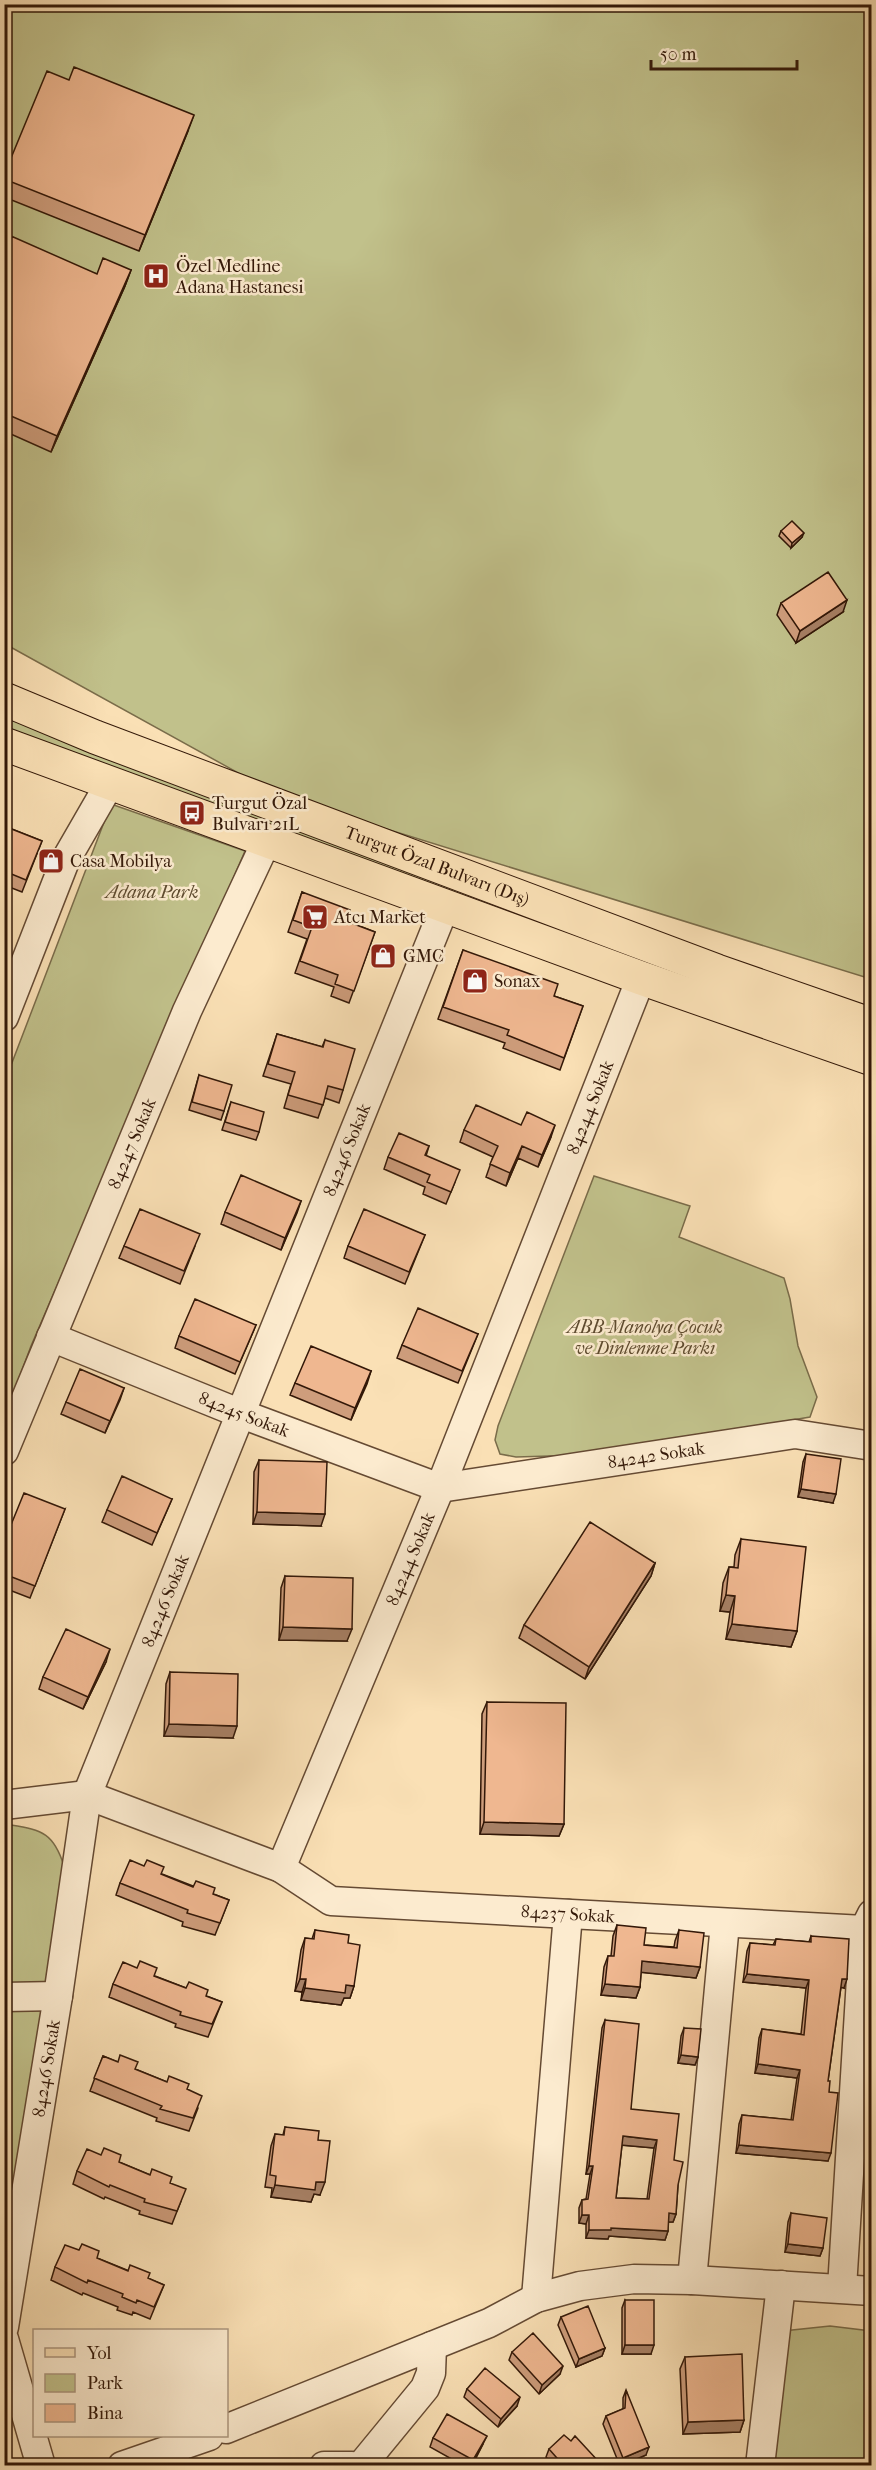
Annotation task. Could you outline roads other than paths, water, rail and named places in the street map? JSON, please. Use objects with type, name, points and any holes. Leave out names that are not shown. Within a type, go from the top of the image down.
[{"type":"main road","name":"Turgut Özal Bulvarı (Dış)","points":[[4,699],[128,750],[717,971],[872,1025]]},
{"type":"main road","name":"Turgut Özal Bulvarı (Dış)","points":[[4,744],[641,978],[872,1059]]},
{"type":"street","points":[[4,1017],[65,861],[110,783]]},
{"type":"street","name":"84247 Sokak","points":[[4,1452],[187,1011],[267,840]]},
{"type":"street","name":"84246 Sokak","points":[[4,2327],[58,1996],[87,1795],[445,906]]},
{"type":"street","name":"84244 Sokak","points":[[281,1868],[440,1488],[641,978]]},
{"type":"street","name":"84245 Sokak","points":[[51,1337],[239,1413],[440,1488]]},
{"type":"street","name":"84242 Sokak","points":[[440,1488],[795,1434],[872,1446]]},
{"type":"street","points":[[4,1805],[87,1795],[281,1868]]},
{"type":"street","name":"84237 Sokak","points":[[281,1868],[331,1901],[725,1923],[868,1922]]},
{"type":"street","points":[[536,2298],[568,1914]]},
{"type":"street","points":[[842,2288],[868,1922]]},
{"type":"street","points":[[692,2280],[725,1923]]},
{"type":"street","points":[[4,1997],[58,1996]]},
{"type":"street","points":[[228,2427],[489,2323],[536,2298],[604,2282],[692,2280],[872,2291]]},
{"type":"street","points":[[760,2466],[781,2285]]},
{"type":"street","points":[[4,2339],[41,2466]]},
{"type":"street","points":[[361,2466],[425,2388],[431,2373],[432,2346]]},
{"type":"street","points":[[122,2466],[206,2437]]},
{"type":"street","points":[[324,2466],[352,2466]]},
{"type":"place","name":"Özel Medline Adana Hastanesi","points":[[156,276]]},
{"type":"place","name":"Turgut Özal Bulvarı 21L","points":[[192,813]]},
{"type":"place","name":"Casa Mobilya","points":[[51,861]]},
{"type":"place","name":"Atcı Market","points":[[315,917]]},
{"type":"place","name":"GMC","points":[[383,956]]},
{"type":"place","name":"Sonax","points":[[475,981]]},
{"type":"park label","name":"Adana Park","points":[[152,892]]},
{"type":"park label","name":"ABB-Manolya Çocuk ve Dinlenme Parkı","points":[[645,1337]]}]
